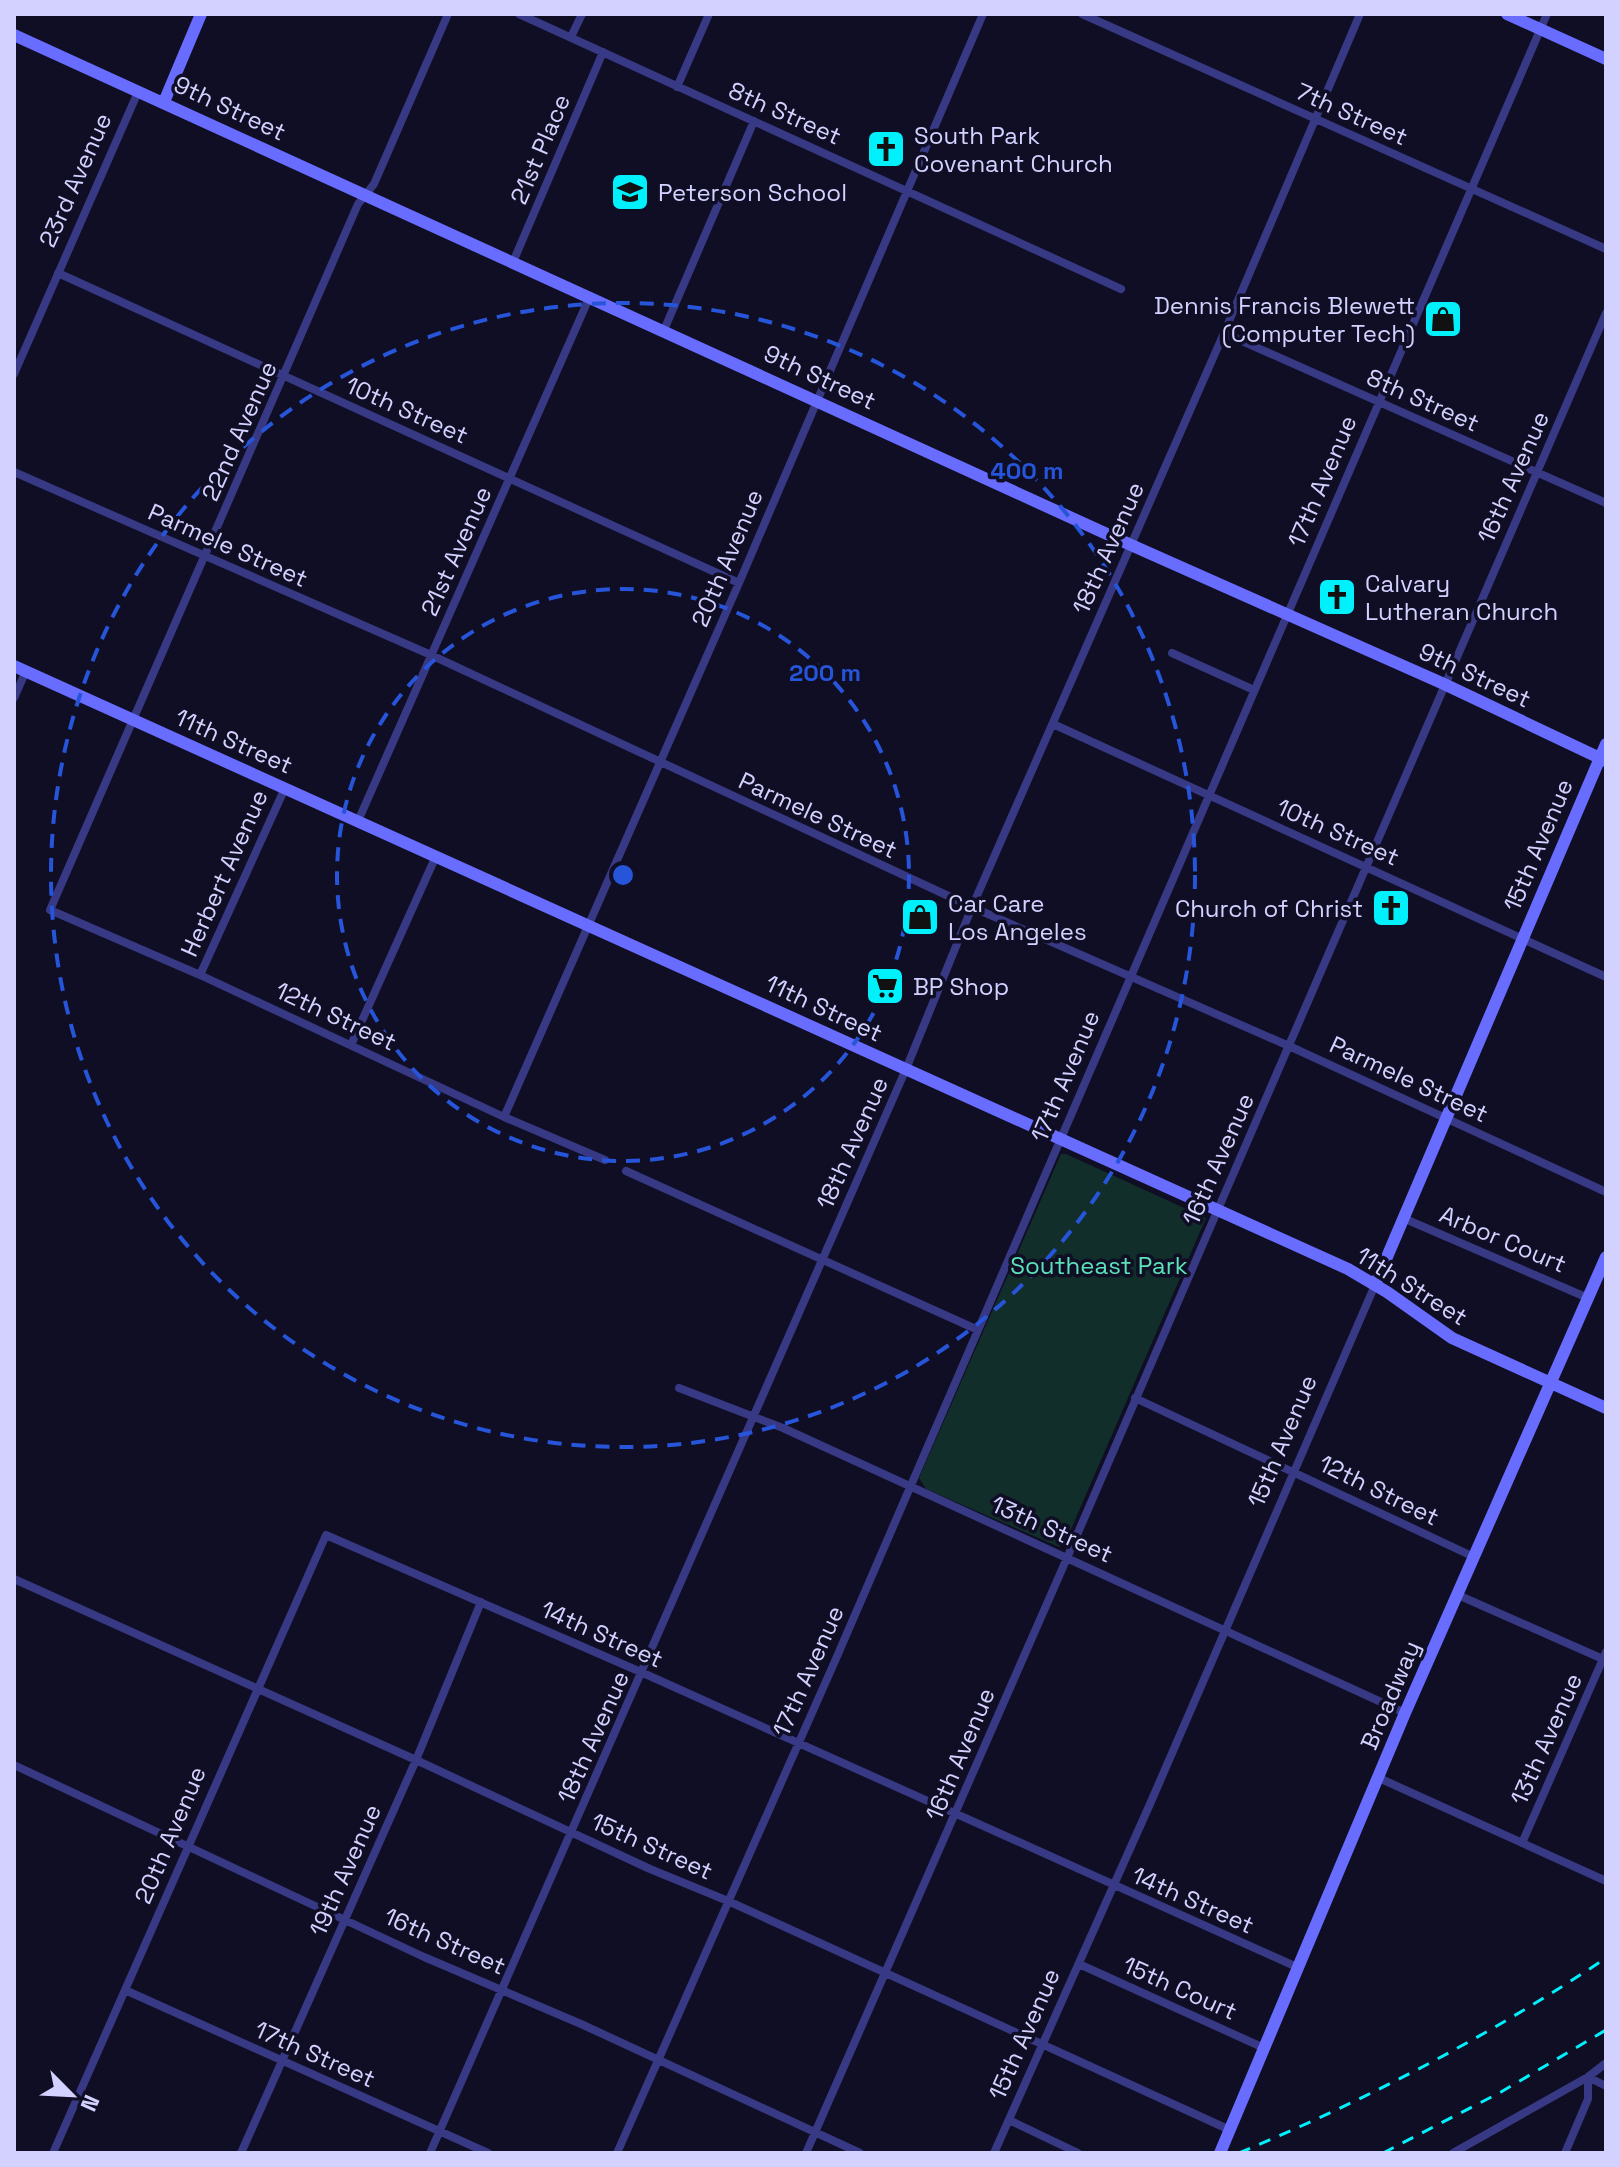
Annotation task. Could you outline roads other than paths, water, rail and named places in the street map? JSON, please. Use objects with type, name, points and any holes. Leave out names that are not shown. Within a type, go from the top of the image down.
[{"type":"main road","points":[[164,102],[201,14]]},
{"type":"main road","points":[[1507,14],[1606,59]]},
{"type":"main road","name":"9th Street","points":[[14,35],[1603,759]]},
{"type":"main road","name":"11th Street","points":[[20,668],[1348,1269],[1452,1338],[1606,1408]]},
{"type":"main road","name":"15th Avenue","points":[[1375,1285],[1603,759],[1606,744]]},
{"type":"main road","name":"Broadway","points":[[1220,2153],[1405,1713],[1606,1257]]},
{"type":"street","name":"22nd Avenue","points":[[50,910],[358,204],[375,181],[448,14]]},
{"type":"street","name":"8th Street","points":[[519,14],[1121,289]]},
{"type":"street","points":[[571,37],[582,14]]},
{"type":"street","points":[[677,87],[709,14]]},
{"type":"street","name":"20th Avenue","points":[[504,1117],[739,583],[983,14]]},
{"type":"street","name":"7th Street","points":[[1082,14],[1606,249]]},
{"type":"street","name":"18th Avenue","points":[[430,2153],[906,1069],[972,907],[1360,14]]},
{"type":"street","name":"17th Avenue","points":[[617,2153],[910,1487],[1547,14]]},
{"type":"street","name":"21st Place","points":[[513,262],[603,52]]},
{"type":"street","name":"23rd Avenue","points":[[14,374],[138,92]]},
{"type":"street","points":[[664,330],[754,121]]},
{"type":"street","name":"10th Street","points":[[58,273],[739,583]]},
{"type":"street","name":"21st Avenue","points":[[358,821],[590,296]]},
{"type":"street","name":"16th Avenue","points":[[806,2153],[1606,313]]},
{"type":"street","name":"8th Street","points":[[1224,333],[1606,503]]},
{"type":"street","name":"Parmele Street","points":[[14,472],[431,655],[972,907],[1289,1046],[1606,1192]]},
{"type":"street","points":[[1172,653],[1254,690]]},
{"type":"street","points":[[14,698],[20,668]]},
{"type":"street","name":"10th Street","points":[[1053,724],[1606,977]]},
{"type":"street","name":"Herbert Avenue","points":[[200,975],[285,788]]},
{"type":"street","points":[[351,1045],[436,856]]},
{"type":"street","name":"12th Street","points":[[50,910],[605,1160]]},
{"type":"street","points":[[626,1171],[978,1330]]},
{"type":"street","name":"Arbor Court","points":[[1403,1218],[1588,1298]]},
{"type":"street","name":"15th Avenue","points":[[994,2153],[1375,1285]]},
{"type":"street","name":"13th Street","points":[[679,1388],[754,1416],[1405,1713]]},
{"type":"street","name":"12th Street","points":[[1135,1398],[1474,1557]]},
{"type":"street","name":"20th Avenue","points":[[53,2153],[326,1535]]},
{"type":"street","name":"14th Street","points":[[326,1535],[643,1673],[1299,1968]]},
{"type":"street","name":"15th Street","points":[[14,1579],[1230,2130]]},
{"type":"street","points":[[1458,1595],[1605,1657]]},
{"type":"street","name":"19th Avenue","points":[[241,2153],[416,1760],[481,1602]]},
{"type":"street","name":"13th Avenue","points":[[1522,1843],[1605,1657]]},
{"type":"street","name":"16th Street","points":[[14,1765],[424,1957],[503,1989],[860,2153]]},
{"type":"street","points":[[1379,1778],[1606,1881]]},
{"type":"street","name":"15th Court","points":[[1079,1964],[1264,2048]]},
{"type":"street","name":"17th Street","points":[[125,1990],[488,2153]]},
{"type":"street","points":[[1453,2153],[1588,2077],[1606,2063]]},
{"type":"street","points":[[1588,2077],[1606,2086]]},
{"type":"street","points":[[1565,2153],[1588,2099],[1588,2077]]},
{"type":"street","points":[[1009,2120],[1078,2153]]},
{"type":"railway","points":[[1239,2153],[1334,2111],[1473,2040],[1606,1958]]},
{"type":"railway","points":[[1383,2153],[1501,2092],[1606,2030]]},
{"type":"place","name":"South Park Covenant Church","points":[[886,149]]},
{"type":"place","name":"Peterson School","points":[[630,192]]},
{"type":"place","name":"Dennis Francis Blewett (Computer Tech)","points":[[1443,319]]},
{"type":"place","name":"Calvary Lutheran Church","points":[[1337,597]]},
{"type":"place","name":"Church of Christ","points":[[1391,908]]},
{"type":"place","name":"Car Care Los Angeles","points":[[920,917]]},
{"type":"place","name":"BP Shop","points":[[885,986]]},
{"type":"park label","name":"Southeast Park","points":[[1099,1265]]}]
